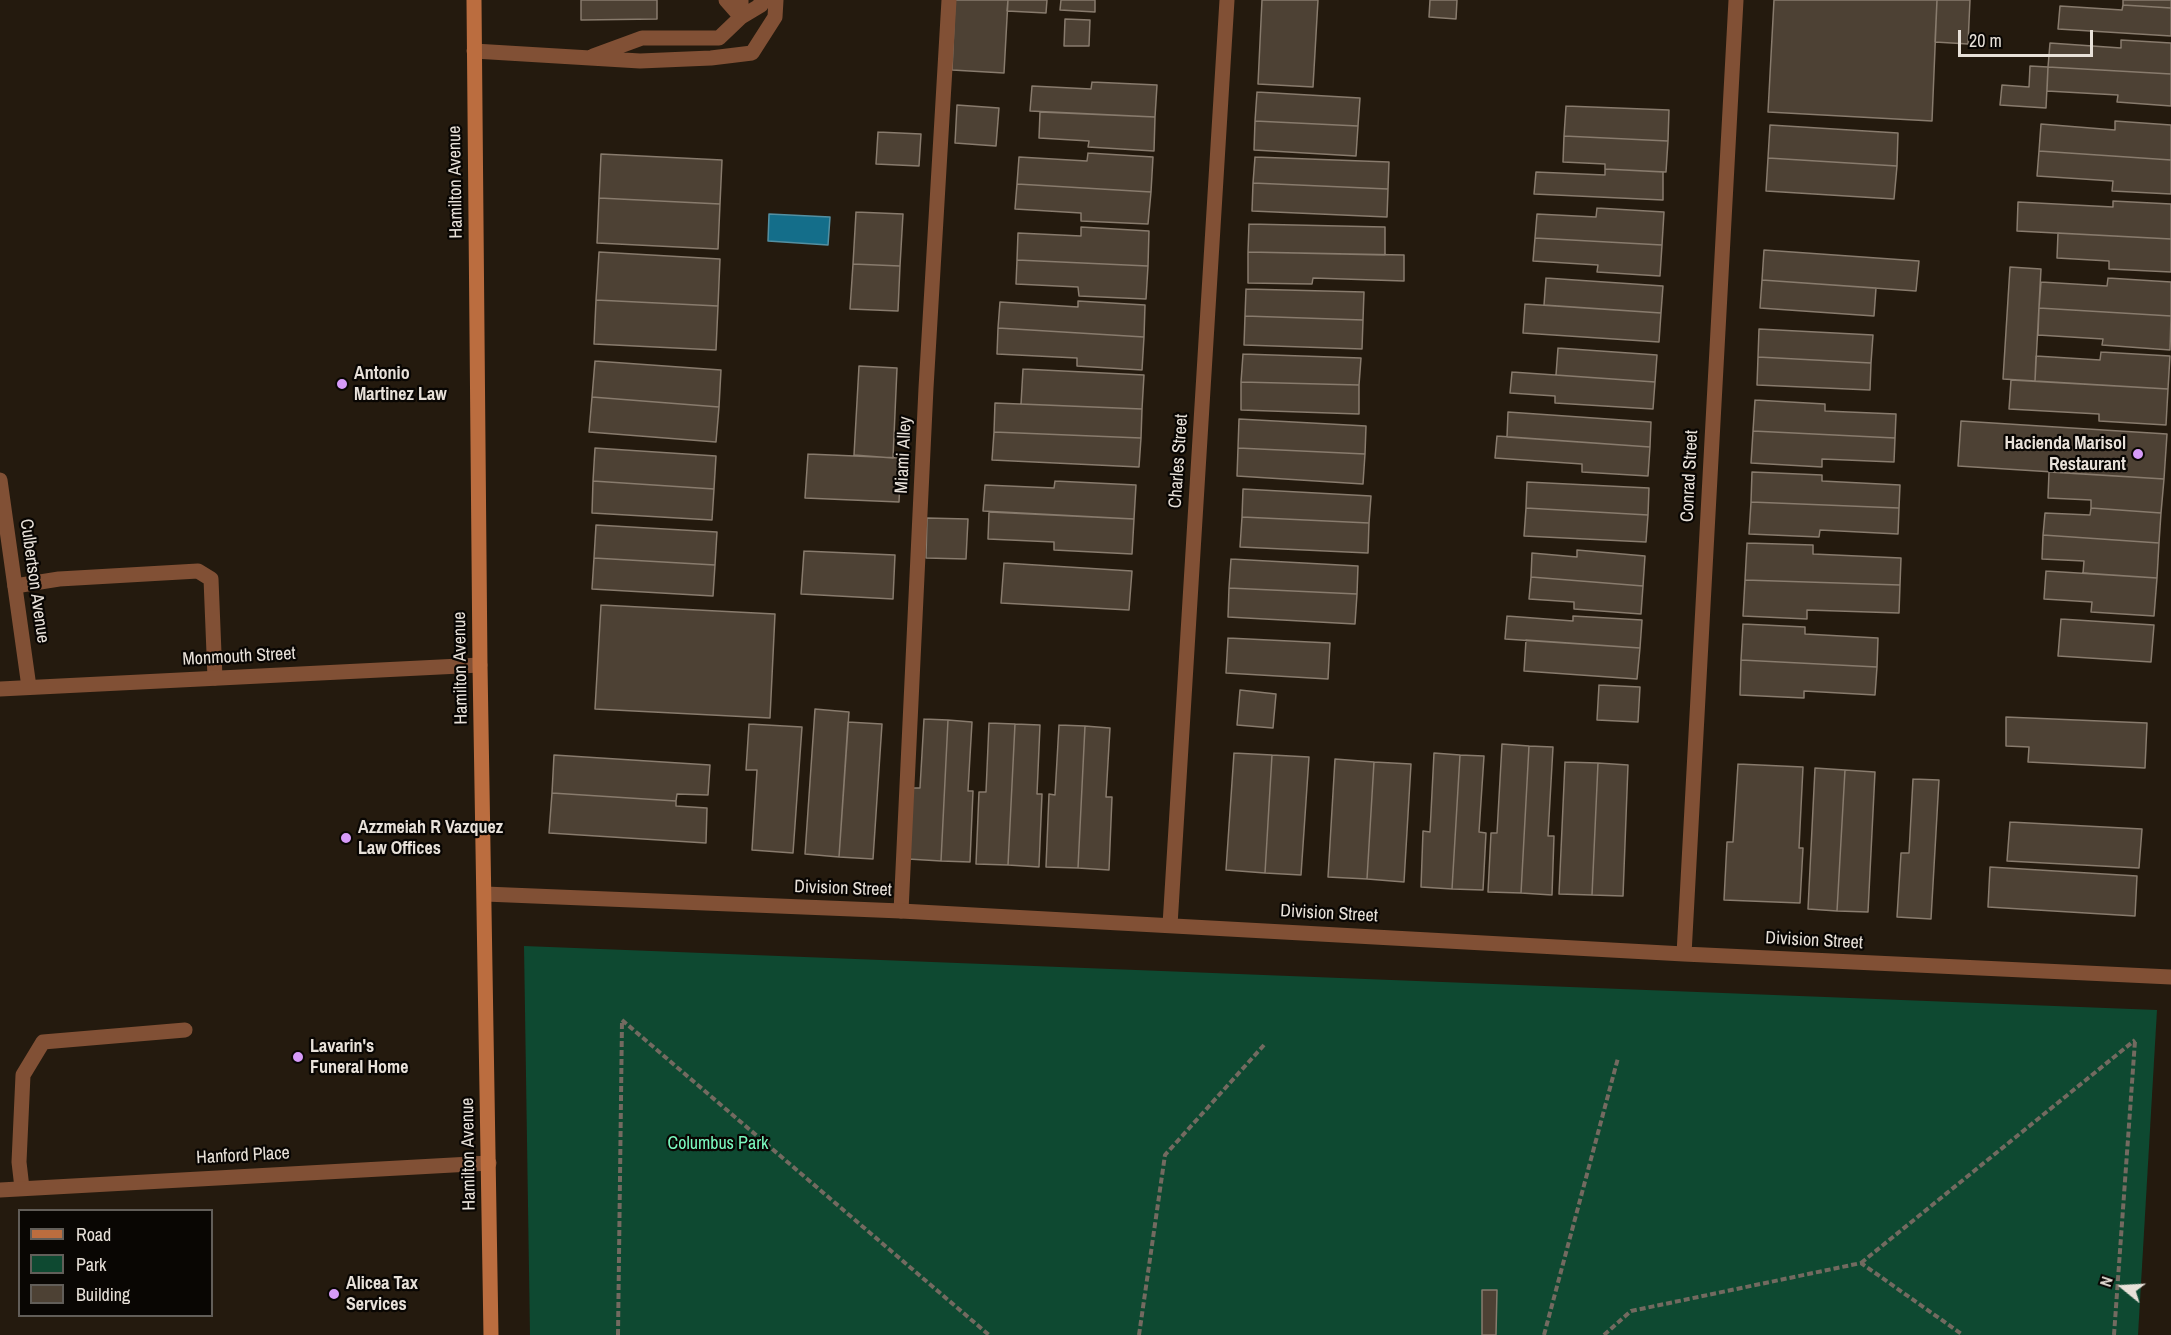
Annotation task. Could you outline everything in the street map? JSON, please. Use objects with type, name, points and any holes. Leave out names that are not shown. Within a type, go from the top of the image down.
[{"type":"main road","name":"Hamilton Avenue","points":[[474,0],[480,665],[491,1335]]},
{"type":"street","points":[[726,0],[741,17]]},
{"type":"street","points":[[741,0],[741,17]]},
{"type":"street","points":[[588,58],[642,38],[719,38],[741,17],[760,5],[761,0]]},
{"type":"street","points":[[474,51],[640,61],[711,58],[752,53],[776,17],[776,0]]},
{"type":"street","name":"Miami Alley","points":[[902,911],[926,388],[949,0]]},
{"type":"street","name":"Charles Street","points":[[1170,925],[1227,0]]},
{"type":"street","name":"Conrad Street","points":[[1684,954],[1736,0]]},
{"type":"street","name":"Culbertson Avenue","points":[[0,480],[29,687]]},
{"type":"street","points":[[15,586],[58,579],[198,571],[211,579],[215,678]]},
{"type":"street","name":"Monmouth Street","points":[[0,689],[480,665]]},
{"type":"street","name":"Division Street","points":[[485,894],[902,911],[1684,954],[2171,976]]},
{"type":"street","points":[[22,1188],[19,1161],[23,1075],[43,1042],[185,1030]]},
{"type":"street","name":"Hanford Place","points":[[0,1190],[489,1162]]},
{"type":"path","points":[[618,1335],[622,1020],[989,1335]]},
{"type":"path","points":[[1604,1335],[1631,1311],[1861,1263],[2135,1040],[2114,1335]]},
{"type":"path","points":[[1139,1335],[1165,1155],[1264,1045]]},
{"type":"path","points":[[1544,1335],[1618,1058]]},
{"type":"path","points":[[1861,1263],[1963,1335]]},
{"type":"green space","name":"Columbus Park","points":[[524,946],[2157,1010],[2138,1335],[530,1335]]},
{"type":"water","points":[[769,214],[830,217],[828,245],[768,241]]},
{"type":"building","points":[[581,0],[657,0],[657,19],[581,20]]},
{"type":"building","points":[[955,0],[1008,0],[1004,73],[952,70]]},
{"type":"building","points":[[1008,0],[1047,0],[1046,13],[1007,11]]},
{"type":"building","points":[[1061,0],[1095,0],[1095,12],[1060,10]]},
{"type":"building","points":[[1262,0],[1318,0],[1313,87],[1258,84]]},
{"type":"building","points":[[1430,0],[1457,0],[1456,19],[1429,17]]},
{"type":"building","points":[[1774,0],[1937,0],[1932,121],[1768,112]]},
{"type":"building","points":[[1937,0],[1970,0],[1968,44],[1935,42]]},
{"type":"building","points":[[2123,0],[2171,0],[2171,8],[2123,5]]},
{"type":"building","points":[[2123,5],[2171,8],[2171,36],[2058,29],[2060,6],[2122,10]]},
{"type":"building","points":[[1065,19],[1090,20],[1089,46],[1064,46]]},
{"type":"building","points":[[2121,40],[2171,43],[2171,74],[2048,67],[2050,43],[2121,48]]},
{"type":"building","points":[[2030,66],[2048,67],[2046,108],[2000,105],[2002,85],[2029,87]]},
{"type":"building","points":[[2048,67],[2171,74],[2171,106],[2117,102],[2118,95],[2047,91]]},
{"type":"building","points":[[1092,82],[1157,85],[1155,117],[1030,111],[1032,86],[1091,89]]},
{"type":"building","points":[[1257,92],[1360,98],[1358,126],[1255,121]]},
{"type":"building","points":[[957,105],[999,108],[996,146],[955,143]]},
{"type":"building","points":[[1566,106],[1669,110],[1668,141],[1564,136]]},
{"type":"building","points":[[1040,112],[1155,117],[1154,151],[1088,147],[1089,141],[1039,138]]},
{"type":"building","points":[[1255,121],[1358,126],[1356,156],[1254,150]]},
{"type":"building","points":[[2115,121],[2171,125],[2171,160],[2039,151],[2041,124],[2115,130]]},
{"type":"building","points":[[1770,125],[1898,133],[1897,166],[1768,158]]},
{"type":"building","points":[[878,132],[921,134],[919,166],[876,164]]},
{"type":"building","points":[[1564,136],[1668,141],[1666,172],[1605,169],[1605,164],[1563,162]]},
{"type":"building","points":[[2039,151],[2171,160],[2171,194],[2112,191],[2113,181],[2037,176]]},
{"type":"building","points":[[1088,153],[1153,157],[1151,192],[1017,184],[1019,157],[1087,161]]},
{"type":"building","points":[[601,154],[722,160],[720,204],[599,198]]},
{"type":"building","points":[[1255,157],[1389,162],[1388,189],[1253,183]]},
{"type":"building","points":[[1768,158],[1897,166],[1894,199],[1766,191]]},
{"type":"building","points":[[1605,169],[1663,172],[1663,200],[1534,194],[1536,172],[1605,175]]},
{"type":"building","points":[[1253,183],[1388,189],[1387,217],[1252,211]]},
{"type":"building","points":[[1017,184],[1151,192],[1148,224],[1081,221],[1081,213],[1015,209]]},
{"type":"building","points":[[599,198],[720,204],[718,249],[597,243]]},
{"type":"building","points":[[2113,201],[2171,204],[2171,239],[2017,231],[2018,202],[2113,207]]},
{"type":"building","points":[[1597,208],[1664,212],[1662,245],[1535,238],[1537,214],[1596,217]]},
{"type":"building","points":[[856,212],[903,214],[900,266],[853,264]]},
{"type":"building","points":[[1249,224],[1385,227],[1385,255],[1248,252]]},
{"type":"building","points":[[1081,227],[1149,231],[1148,266],[1017,260],[1018,233],[1081,236]]},
{"type":"building","points":[[2058,233],[2171,239],[2171,272],[2109,269],[2109,261],[2057,258]]},
{"type":"building","points":[[1535,238],[1662,245],[1660,276],[1597,272],[1598,265],[1533,261]]},
{"type":"building","points":[[1764,250],[1919,261],[1916,291],[1762,280]]},
{"type":"building","points":[[599,252],[720,259],[718,306],[596,300]]},
{"type":"building","points":[[1248,252],[1404,255],[1404,281],[1313,278],[1312,284],[1248,283]]},
{"type":"building","points":[[1017,260],[1148,266],[1146,299],[1079,296],[1078,287],[1016,284]]},
{"type":"building","points":[[853,264],[900,266],[898,311],[850,309]]},
{"type":"building","points":[[2010,267],[2041,269],[2035,381],[2003,379]]},
{"type":"building","points":[[1546,278],[1663,286],[1661,313],[1544,305]]},
{"type":"building","points":[[2108,278],[2171,282],[2171,316],[2039,308],[2041,282],[2107,286]]},
{"type":"building","points":[[1762,280],[1876,288],[1874,316],[1760,308]]},
{"type":"building","points":[[1246,289],[1364,292],[1363,320],[1245,316]]},
{"type":"building","points":[[596,300],[718,306],[716,350],[594,344]]},
{"type":"building","points":[[1078,301],[1145,305],[1144,337],[998,328],[1000,302],[1078,307]]},
{"type":"building","points":[[1525,304],[1661,313],[1659,342],[1523,333]]},
{"type":"building","points":[[2039,308],[2171,316],[2170,350],[2102,345],[2103,339],[2038,335]]},
{"type":"building","points":[[1245,316],[1363,320],[1362,349],[1244,345]]},
{"type":"building","points":[[998,328],[1144,337],[1142,370],[1077,366],[1077,358],[997,354]]},
{"type":"building","points":[[1759,329],[1873,335],[1871,363],[1758,357]]},
{"type":"building","points":[[1558,348],[1657,355],[1655,382],[1556,375]]},
{"type":"building","points":[[2101,352],[2170,356],[2168,389],[2035,381],[2036,356],[2100,360]]},
{"type":"building","points":[[1243,354],[1361,358],[1359,385],[1241,382]]},
{"type":"building","points":[[1758,357],[1871,363],[1870,390],[1757,385]]},
{"type":"building","points":[[595,361],[721,370],[719,407],[592,397]]},
{"type":"building","points":[[859,366],[897,368],[893,458],[854,455]]},
{"type":"building","points":[[1023,369],[1144,375],[1142,409],[1021,404]]},
{"type":"building","points":[[1512,372],[1655,382],[1653,409],[1555,403],[1555,396],[1510,393]]},
{"type":"building","points":[[2011,380],[2168,389],[2166,425],[2099,421],[2099,414],[2009,409]]},
{"type":"building","points":[[1241,382],[1359,385],[1359,414],[1241,410]]},
{"type":"building","points":[[592,397],[719,407],[716,442],[589,432]]},
{"type":"building","points":[[1755,400],[1825,404],[1825,411],[1896,414],[1895,438],[1753,431]]},
{"type":"building","points":[[995,403],[1142,409],[1141,438],[994,432]]},
{"type":"building","points":[[1508,412],[1651,422],[1650,447],[1507,437]]},
{"type":"building","points":[[1239,419],[1366,426],[1365,454],[1238,448]]},
{"type":"building","points":[[1961,421],[2167,434],[2164,479],[1958,466]]},
{"type":"building","points":[[1753,431],[1895,438],[1894,462],[1822,459],[1822,467],[1751,463]]},
{"type":"building","points":[[994,432],[1141,438],[1139,467],[992,460]]},
{"type":"building","points":[[1497,436],[1650,447],[1648,476],[1582,472],[1582,464],[1495,458]]},
{"type":"building","points":[[595,448],[716,456],[714,489],[593,481]]},
{"type":"building","points":[[1238,448],[1365,454],[1363,484],[1237,476]]},
{"type":"building","points":[[808,454],[901,458],[899,502],[805,498]]},
{"type":"building","points":[[1752,472],[1822,475],[1822,481],[1900,485],[1899,508],[1751,502]]},
{"type":"building","points":[[2049,472],[2164,479],[2161,513],[2091,508],[2091,500],[2048,498]]},
{"type":"building","points":[[593,481],[714,489],[712,520],[592,513]]},
{"type":"building","points":[[1055,481],[1136,485],[1134,519],[983,511],[985,485],[1054,488]]},
{"type":"building","points":[[1527,482],[1649,488],[1648,515],[1526,508]]},
{"type":"building","points":[[1243,489],[1371,496],[1369,523],[1242,517]]},
{"type":"building","points":[[1751,502],[1899,508],[1898,534],[1820,530],[1819,537],[1749,534]]},
{"type":"building","points":[[1526,508],[1648,515],[1646,542],[1524,536]]},
{"type":"building","points":[[2091,508],[2161,513],[2159,543],[2043,535],[2045,513],[2090,515]]},
{"type":"building","points":[[989,512],[1134,519],[1132,554],[1054,550],[1054,542],[988,539]]},
{"type":"building","points":[[1242,517],[1369,523],[1368,553],[1240,547]]},
{"type":"building","points":[[927,518],[968,519],[966,559],[926,558]]},
{"type":"building","points":[[596,525],[717,532],[715,565],[594,558]]},
{"type":"building","points":[[2043,535],[2159,543],[2157,578],[2083,573],[2084,561],[2042,559]]},
{"type":"building","points":[[1747,543],[1813,545],[1813,554],[1901,558],[1900,585],[1745,580]]},
{"type":"building","points":[[1577,550],[1645,556],[1643,586],[1531,577],[1532,553],[1577,557]]},
{"type":"building","points":[[804,551],[895,555],[893,599],[801,594]]},
{"type":"building","points":[[594,558],[715,565],[713,596],[592,589]]},
{"type":"building","points":[[1231,559],[1358,566],[1357,594],[1229,588]]},
{"type":"building","points":[[1004,563],[1132,571],[1129,610],[1001,603]]},
{"type":"building","points":[[2046,571],[2157,578],[2154,616],[2091,612],[2092,602],[2044,599]]},
{"type":"building","points":[[1531,577],[1643,586],[1641,614],[1574,609],[1574,602],[1529,599]]},
{"type":"building","points":[[1745,580],[1900,585],[1899,613],[1807,610],[1807,619],[1743,616]]},
{"type":"building","points":[[1229,588],[1357,594],[1355,624],[1228,617]]},
{"type":"building","points":[[601,605],[775,614],[770,718],[595,709]]},
{"type":"building","points":[[1507,616],[1573,621],[1573,616],[1642,620],[1640,648],[1505,639]]},
{"type":"building","points":[[2061,619],[2154,625],[2151,662],[2058,656]]},
{"type":"building","points":[[1743,624],[1805,627],[1805,634],[1878,638],[1877,667],[1741,660]]},
{"type":"building","points":[[1228,638],[1330,643],[1328,679],[1226,673]]},
{"type":"building","points":[[1526,640],[1640,648],[1637,679],[1524,671]]},
{"type":"building","points":[[1741,660],[1877,667],[1875,695],[1804,691],[1804,698],[1740,695]]},
{"type":"building","points":[[1599,685],[1640,687],[1638,722],[1597,720]]},
{"type":"building","points":[[1240,690],[1276,694],[1273,728],[1237,725]]},
{"type":"building","points":[[815,709],[849,712],[839,857],[805,854]]},
{"type":"building","points":[[2006,717],[2147,723],[2145,768],[2028,762],[2029,747],[2006,746]]},
{"type":"building","points":[[924,719],[948,720],[941,861],[908,859],[912,788],[920,788]]},
{"type":"building","points":[[948,720],[972,722],[968,791],[973,791],[970,862],[941,861]]},
{"type":"building","points":[[848,722],[882,724],[873,859],[839,857]]},
{"type":"building","points":[[989,723],[1015,724],[1008,865],[976,864],[979,792],[986,792]]},
{"type":"building","points":[[749,724],[802,727],[793,853],[752,850],[757,770],[746,770]]},
{"type":"building","points":[[1015,724],[1040,725],[1037,794],[1042,794],[1039,867],[1008,865]]},
{"type":"building","points":[[1059,725],[1085,726],[1078,868],[1046,867],[1049,794],[1055,795]]},
{"type":"building","points":[[1085,726],[1110,728],[1106,797],[1112,797],[1109,870],[1078,868]]},
{"type":"building","points":[[1502,744],[1529,746],[1521,893],[1488,892],[1491,833],[1497,833]]},
{"type":"building","points":[[1529,746],[1553,747],[1548,836],[1554,836],[1552,895],[1521,893]]},
{"type":"building","points":[[1234,753],[1272,755],[1265,873],[1226,870]]},
{"type":"building","points":[[1434,753],[1460,755],[1452,889],[1421,887],[1423,831],[1430,832]]},
{"type":"building","points":[[554,755],[710,765],[708,795],[677,794],[676,801],[552,793]]},
{"type":"building","points":[[1272,755],[1309,757],[1301,875],[1265,873]]},
{"type":"building","points":[[1460,755],[1484,756],[1479,832],[1486,833],[1483,890],[1452,889]]},
{"type":"building","points":[[1335,759],[1374,762],[1367,879],[1328,877]]},
{"type":"building","points":[[1374,762],[1411,764],[1404,882],[1367,879]]},
{"type":"building","points":[[1565,762],[1598,763],[1592,895],[1559,894]]},
{"type":"building","points":[[1598,763],[1628,765],[1623,896],[1592,895]]},
{"type":"building","points":[[1738,764],[1803,767],[1799,848],[1803,848],[1800,903],[1724,900],[1727,842],[1733,842]]},
{"type":"building","points":[[1815,768],[1845,770],[1837,911],[1808,909]]},
{"type":"building","points":[[1845,770],[1875,772],[1868,912],[1837,911]]},
{"type":"building","points":[[1913,779],[1939,780],[1931,919],[1897,917],[1901,853],[1909,853]]},
{"type":"building","points":[[552,793],[676,801],[676,806],[707,808],[706,843],[549,833]]},
{"type":"building","points":[[2010,822],[2142,829],[2139,868],[2007,861]]},
{"type":"building","points":[[1990,867],[2137,876],[2135,916],[1988,907]]},
{"type":"building","points":[[1482,1290],[1497,1290],[1496,1335],[1482,1335]]},
{"type":"place","name":"Antonio Martinez Law","points":[[342,384]]},
{"type":"place","name":"Hacienda Marisol Restaurant","points":[[2138,454]]},
{"type":"place","name":"Azzmeiah R Vazquez Law Offices","points":[[346,838]]},
{"type":"place","name":"Lavarin's Funeral Home","points":[[298,1057]]},
{"type":"place","name":"Alicea Tax Services","points":[[334,1294]]}]
